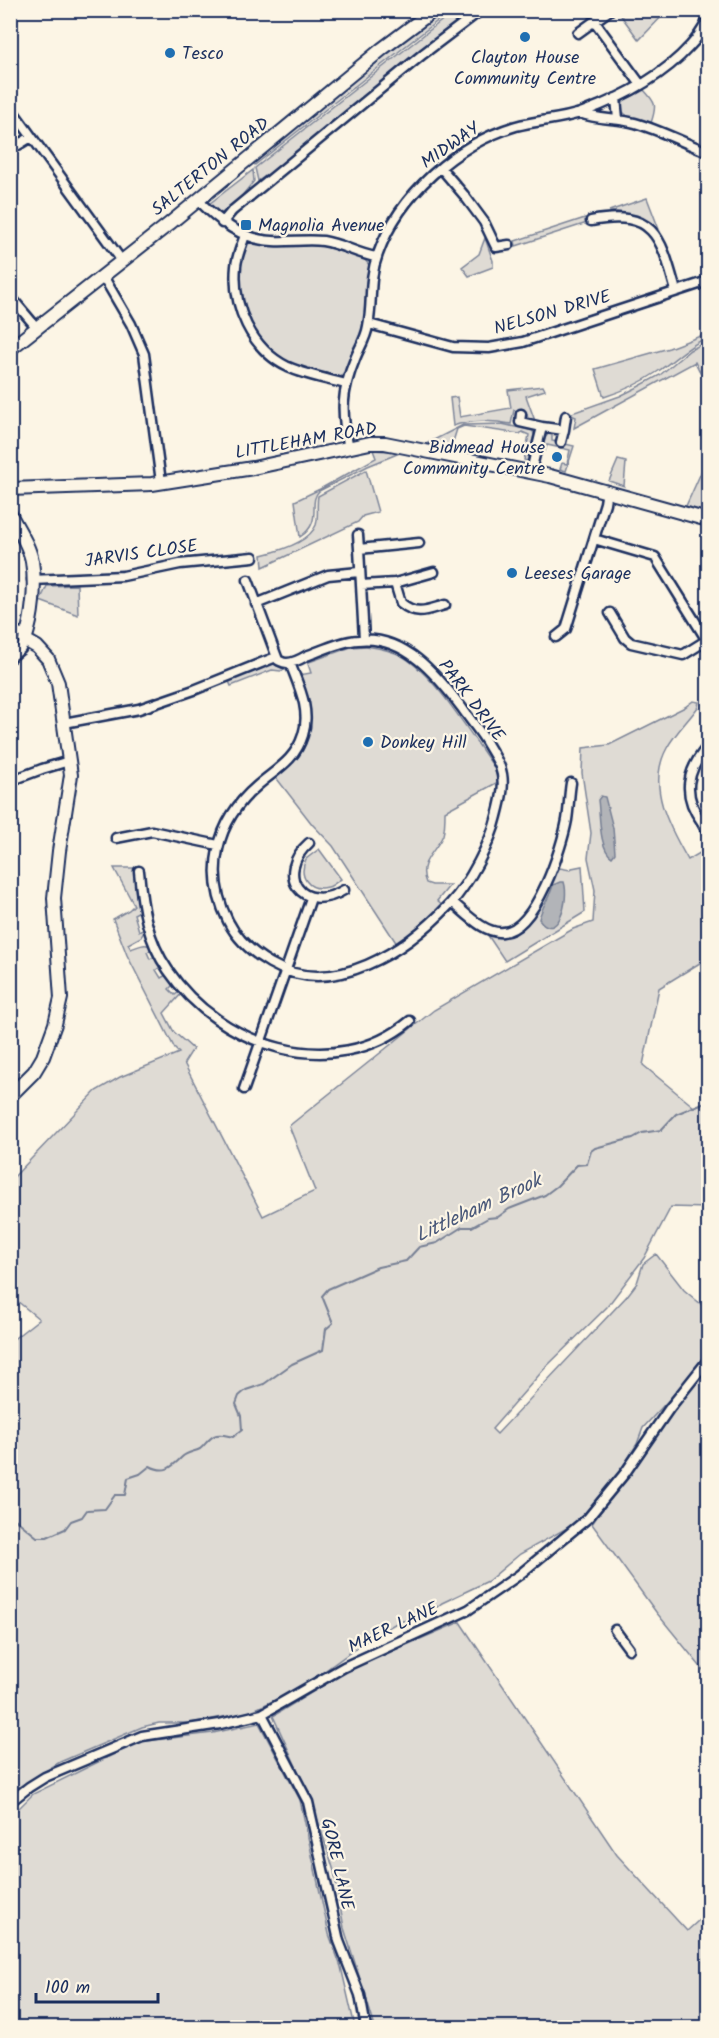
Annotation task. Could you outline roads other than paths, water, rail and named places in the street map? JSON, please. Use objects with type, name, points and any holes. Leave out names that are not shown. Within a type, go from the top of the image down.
[{"type":"street","name":"SALTERTON ROAD","points":[[10,349],[198,200],[382,49],[434,10]]},
{"type":"street","points":[[222,223],[232,211],[261,187],[423,54],[481,10]]},
{"type":"street","points":[[578,33],[610,10]]},
{"type":"street","name":"MIDWAY","points":[[349,448],[342,407],[346,384],[365,341],[369,324],[371,280],[376,257],[394,220],[421,186],[441,168],[471,147],[502,130],[580,113],[641,85],[668,66],[690,46],[708,20]]},
{"type":"street","points":[[595,22],[641,85]]},
{"type":"street","points":[[615,98],[618,119]]},
{"type":"street","points":[[10,108],[122,261]]},
{"type":"street","points":[[580,113],[588,117],[618,119],[649,128],[708,152]]},
{"type":"street","points":[[10,150],[31,137]]},
{"type":"street","points":[[441,168],[484,222],[496,247],[509,245]]},
{"type":"street","points":[[198,200],[222,223],[245,235],[270,241],[310,240],[332,243],[376,257]]},
{"type":"street","points":[[591,221],[617,217],[632,219],[654,232],[666,256],[676,291]]},
{"type":"street","points":[[245,235],[237,260],[236,285],[242,313],[255,339],[269,354],[287,366],[346,384]]},
{"type":"street","points":[[103,276],[126,314],[144,354],[161,482]]},
{"type":"street","name":"NELSON DRIVE","points":[[369,324],[453,347],[489,348],[532,339],[708,281]]},
{"type":"street","points":[[10,296],[37,328]]},
{"type":"street","points":[[521,414],[520,422],[564,430]]},
{"type":"street","points":[[561,442],[566,416]]},
{"type":"street","points":[[531,471],[542,427]]},
{"type":"street","name":"LITTLEHAM ROAD","points":[[10,489],[152,484],[242,470],[370,444],[396,445],[531,471],[608,490],[708,520]]},
{"type":"street","points":[[556,637],[566,629],[606,503],[608,490]]},
{"type":"street","points":[[10,514],[32,561],[30,627],[21,649],[10,658]]},
{"type":"street","points":[[358,535],[364,639]]},
{"type":"street","points":[[594,539],[655,557],[708,641],[682,655],[631,643],[625,638],[610,613]]},
{"type":"street","points":[[359,549],[419,543]]},
{"type":"street","name":"JARVIS CLOSE","points":[[32,580],[123,576],[180,564],[254,557]]},
{"type":"street","points":[[256,604],[328,575],[359,572]]},
{"type":"street","points":[[361,585],[395,583],[434,572]]},
{"type":"street","points":[[248,580],[276,657],[282,662],[290,663]]},
{"type":"street","points":[[395,583],[401,603],[409,608],[420,612],[445,605]]},
{"type":"street","points":[[10,632],[26,637],[48,659],[54,669],[64,723],[70,788],[59,851],[54,898],[61,998],[55,1024],[43,1057],[34,1072],[10,1096]]},
{"type":"street","name":"PARK DRIVE","points":[[364,639],[398,647],[424,664],[446,688],[485,740],[501,768],[501,800],[493,831],[480,860],[452,902],[422,930],[375,961],[350,972],[312,976],[285,970],[254,953],[238,936],[219,901],[215,866],[218,845],[236,806],[248,793],[286,765],[303,735],[305,705],[290,663],[348,641],[364,639]]},
{"type":"street","points":[[64,723],[139,709],[276,657]]},
{"type":"street","points":[[708,746],[699,756],[692,771],[689,786],[693,806],[705,820],[708,833]]},
{"type":"street","points":[[10,781],[69,761]]},
{"type":"street","points":[[452,902],[488,930],[502,933],[516,928],[532,910],[556,863],[567,820],[571,783]]},
{"type":"street","points":[[116,838],[152,831],[218,845]]},
{"type":"street","points":[[309,843],[299,853],[293,864],[297,886],[311,897],[326,899],[344,890]]},
{"type":"street","points":[[139,871],[144,913],[150,937],[167,970],[207,1013],[230,1029],[260,1042],[292,1051],[314,1053],[347,1051],[382,1041],[395,1034],[410,1021]]},
{"type":"street","points":[[244,1089],[311,897]]},
{"type":"street","name":"MAER LANE","points":[[10,1802],[45,1777],[142,1736],[220,1724],[262,1714],[344,1667],[460,1615],[519,1575],[588,1518],[625,1473],[669,1409],[708,1360]]},
{"type":"street","points":[[615,1630],[628,1648]]},
{"type":"street","name":"GORE LANE","points":[[262,1714],[308,1802],[339,1941],[360,1995],[366,2028]]},
{"type":"waterway","name":"Littleham Brook","points":[[10,1523],[15,1519],[37,1537],[47,1537],[65,1529],[71,1521],[82,1517],[87,1510],[105,1509],[115,1495],[125,1495],[128,1478],[140,1474],[150,1466],[160,1470],[168,1469],[186,1454],[200,1449],[214,1436],[233,1437],[242,1430],[241,1416],[236,1404],[239,1396],[246,1390],[264,1384],[292,1364],[323,1350],[326,1329],[333,1323],[322,1296],[328,1289],[378,1267],[406,1261],[419,1247],[437,1243],[462,1227],[472,1227],[488,1218],[498,1217],[509,1209],[545,1195],[577,1165],[587,1164],[591,1151],[595,1148],[633,1138],[642,1133],[661,1130],[676,1114],[708,1101]]},
{"type":"place","name":"Clayton House Community Centre","points":[[525,37]]},
{"type":"place","name":"Tesco","points":[[170,53]]},
{"type":"place","name":"Magnolia Avenue","points":[[246,225]]},
{"type":"place","name":"Bidmead House Community Centre","points":[[557,457]]},
{"type":"place","name":"Leeses Garage","points":[[512,573]]},
{"type":"place","name":"Donkey Hill","points":[[368,742]]}]
